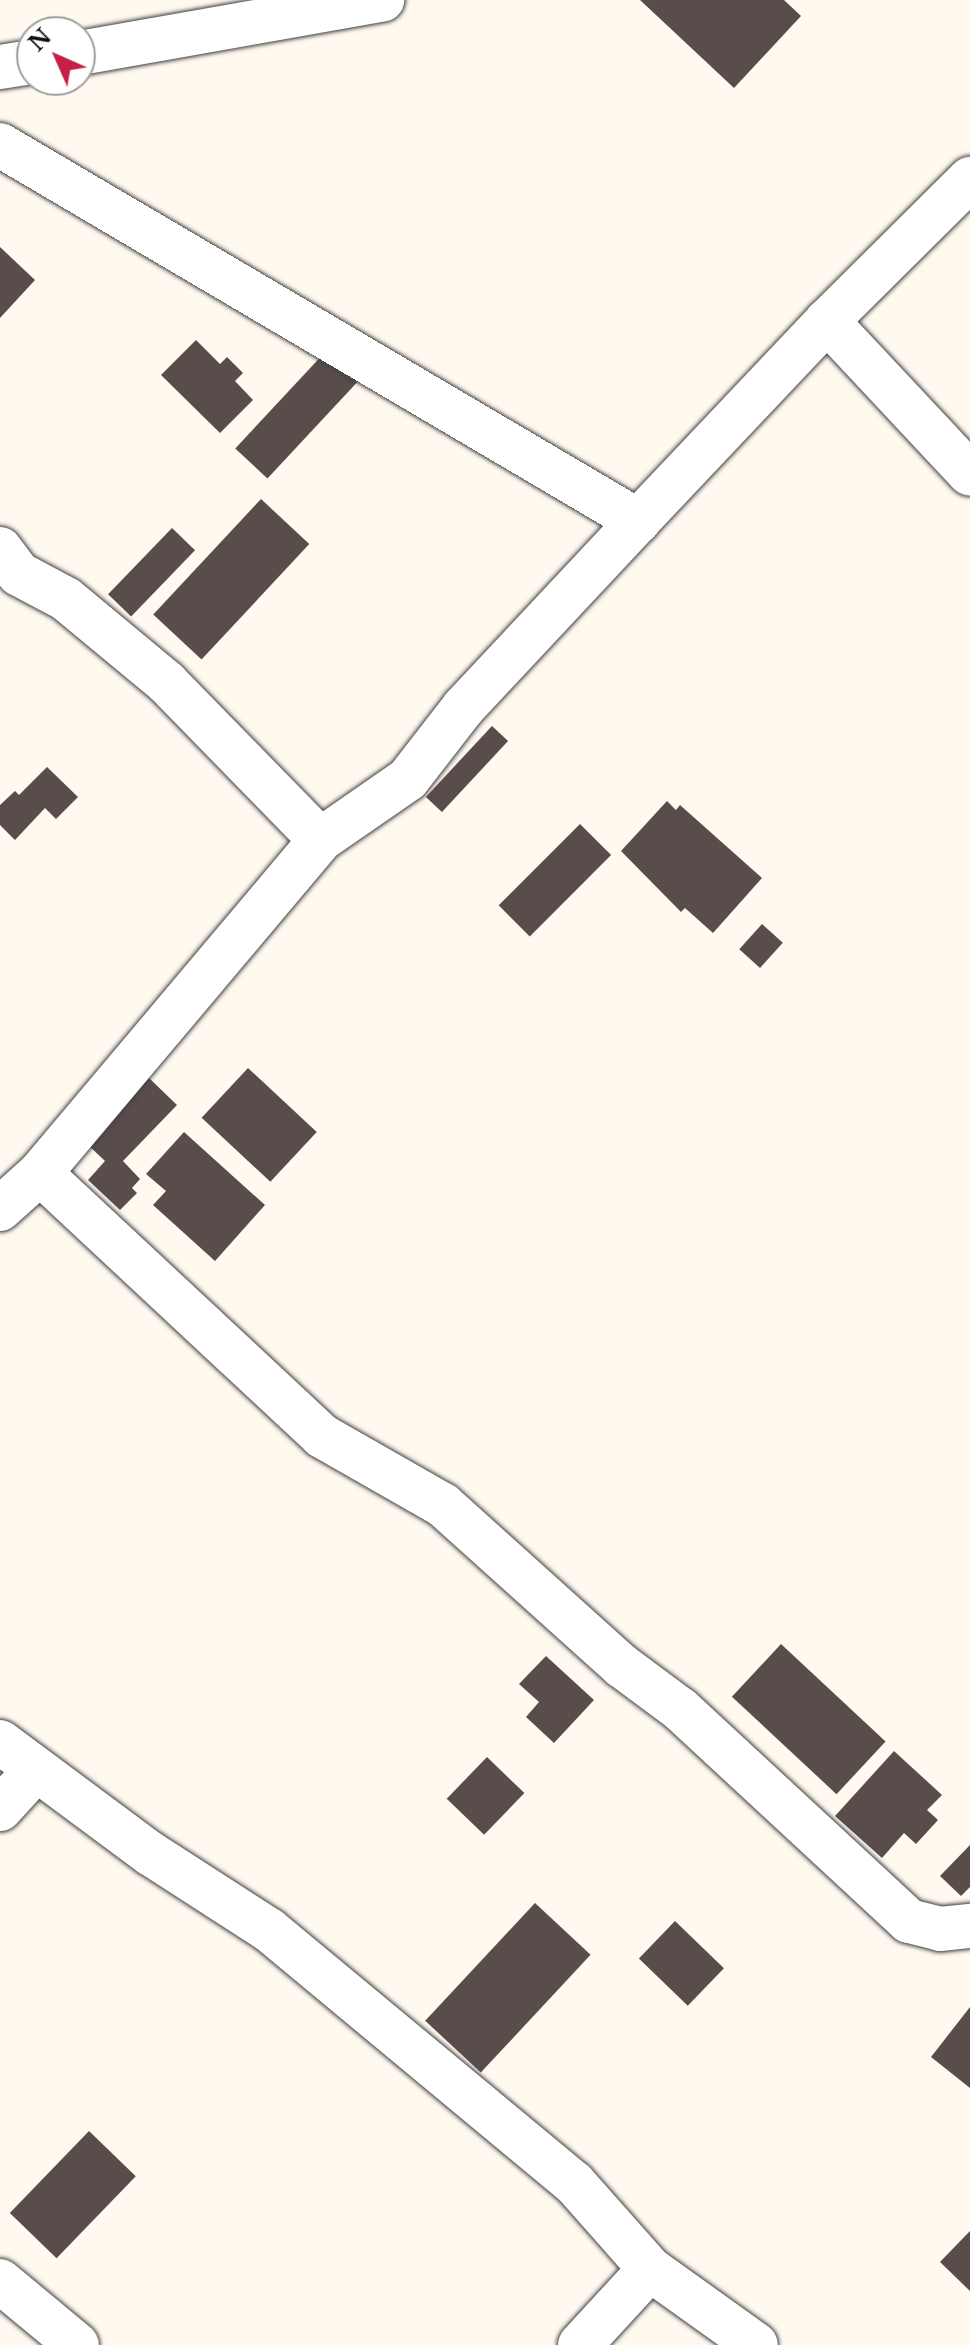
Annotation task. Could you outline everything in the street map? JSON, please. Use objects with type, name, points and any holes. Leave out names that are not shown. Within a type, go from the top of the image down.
[{"type":"street","points":[[96,50],[382,0]]},
{"type":"street","points":[[0,145],[638,521]]},
{"type":"street","points":[[0,1209],[40,1173],[320,840],[408,779],[463,708],[638,521],[827,321],[970,179]]},
{"type":"street","points":[[827,321],[970,474]]},
{"type":"street","points":[[6,573],[66,599],[167,683],[320,840]]},
{"type":"street","points":[[40,1173],[322,1436],[443,1505],[622,1666],[680,1709],[909,1921],[940,1929],[970,1926]]},
{"type":"street","points":[[0,1742],[35,1771],[151,1854],[269,1930],[379,2018],[574,2183],[650,2269],[756,2345]]},
{"type":"street","points":[[0,1809],[35,1771]]},
{"type":"street","points":[[580,2345],[650,2269]]},
{"type":"street","points":[[0,2281],[77,2345]]},
{"type":"building","points":[[640,0],[784,0],[801,16],[734,88]]},
{"type":"building","points":[[0,247],[35,280],[0,318]]},
{"type":"building","points":[[196,340],[220,364],[227,357],[243,373],[235,381],[253,400],[220,433],[161,375]]},
{"type":"building","points":[[328,349],[360,379],[267,478],[235,448]]},
{"type":"building","points":[[261,499],[309,544],[202,660],[153,615]]},
{"type":"building","points":[[172,528],[195,550],[131,616],[108,594]]},
{"type":"building","points":[[492,726],[508,741],[442,812],[426,797]]},
{"type":"building","points":[[47,767],[78,797],[56,819],[45,808],[15,840],[0,825],[0,805],[15,791],[19,795]]},
{"type":"building","points":[[667,801],[676,810],[680,805],[762,878],[713,933],[685,908],[681,912],[621,851]]},
{"type":"building","points":[[580,824],[611,855],[530,936],[499,905]]},
{"type":"building","points":[[762,924],[783,943],[760,968],[739,949]]},
{"type":"building","points":[[248,1068],[317,1132],[270,1182],[202,1118]]},
{"type":"building","points":[[149,1078],[177,1105],[123,1161],[140,1179],[132,1188],[137,1193],[120,1210],[88,1180],[105,1161],[86,1143]]},
{"type":"building","points":[[184,1132],[265,1205],[215,1261],[153,1205],[166,1191],[146,1174]]},
{"type":"building","points":[[781,1644],[886,1742],[836,1794],[732,1697]]},
{"type":"building","points":[[546,1656],[594,1700],[554,1743],[526,1717],[539,1702],[519,1684]]},
{"type":"building","points":[[894,1751],[942,1795],[927,1810],[938,1820],[916,1844],[904,1833],[882,1858],[835,1816]]},
{"type":"building","points":[[487,1757],[524,1793],[484,1835],[447,1799]]},
{"type":"building","points":[[970,1845],[970,1887],[961,1896],[940,1876]]},
{"type":"building","points":[[535,1903],[591,1955],[481,2073],[425,2021]]},
{"type":"building","points":[[675,1921],[724,1968],[688,2006],[639,1958]]},
{"type":"building","points":[[970,2007],[970,2088],[931,2057]]},
{"type":"building","points":[[89,2131],[136,2176],[57,2258],[10,2213]]},
{"type":"building","points":[[970,2231],[970,2291],[940,2262]]}]
